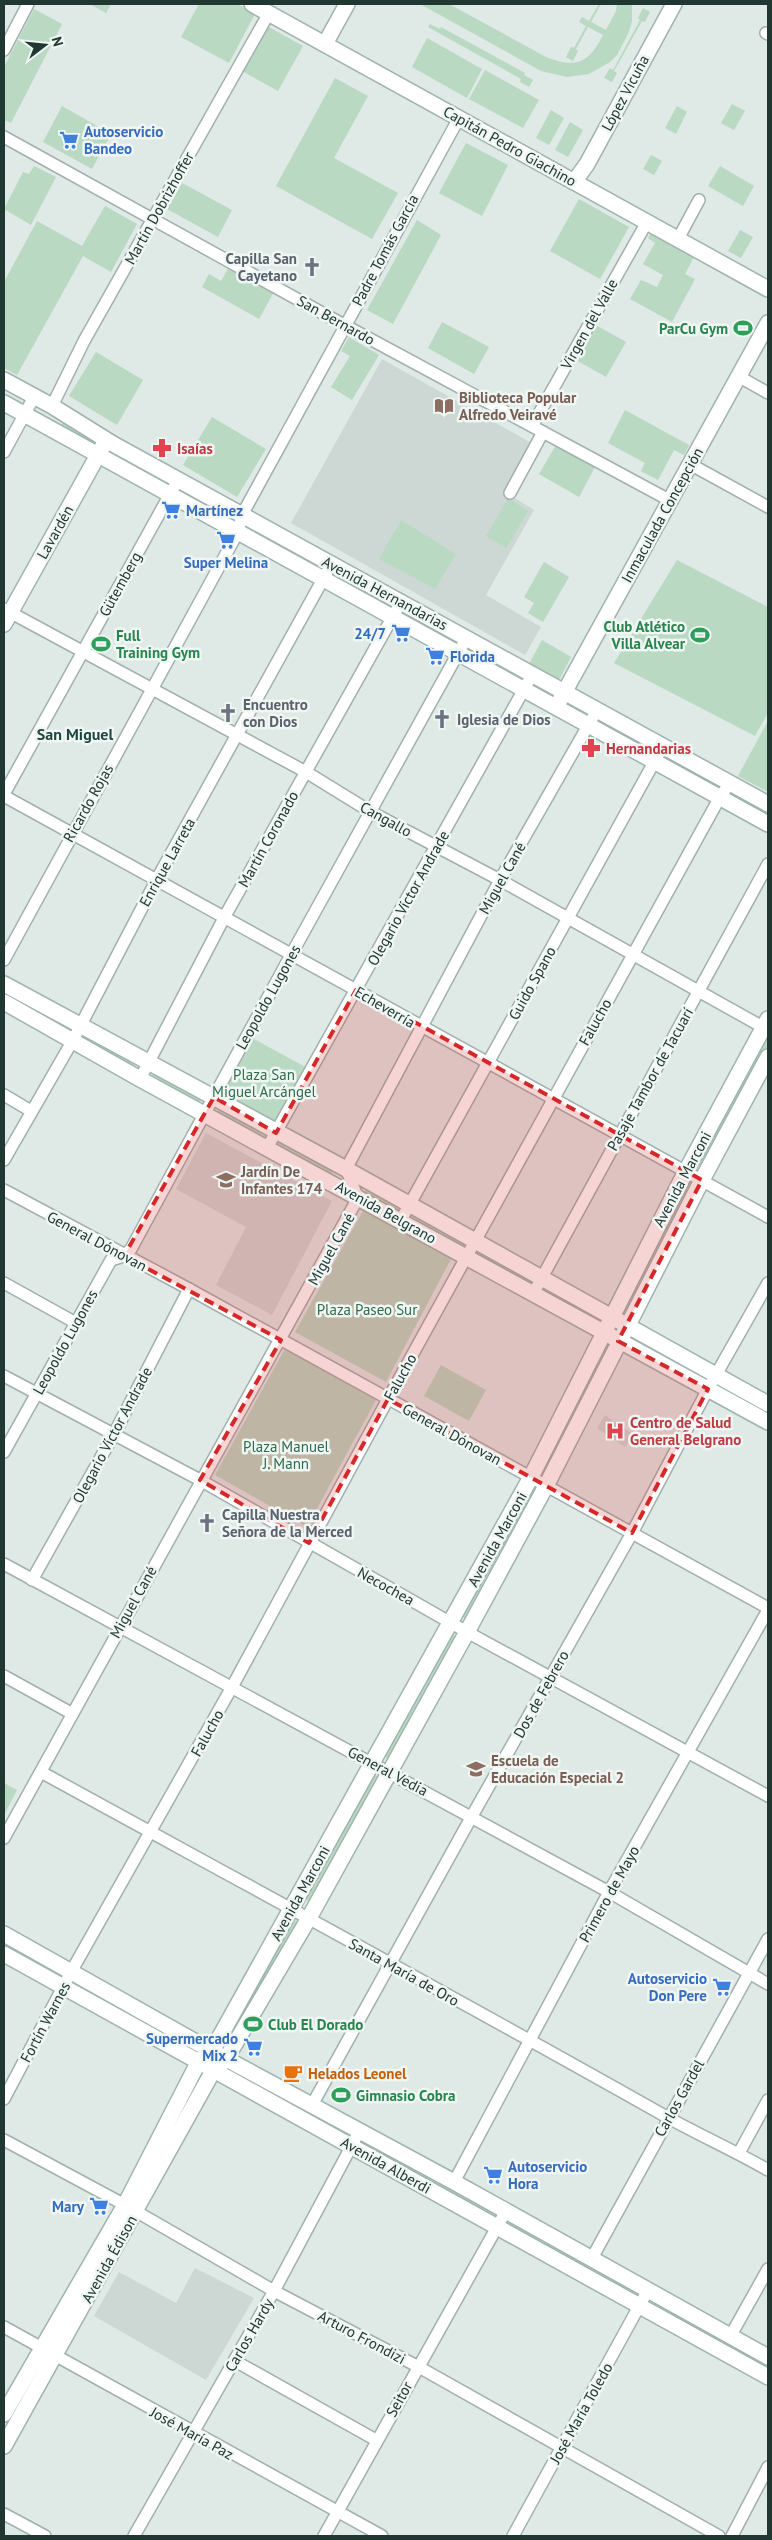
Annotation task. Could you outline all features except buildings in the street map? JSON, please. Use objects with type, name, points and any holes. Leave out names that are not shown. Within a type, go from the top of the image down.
[{"type":"main road","name":"Capitán Pedro Giachino","points":[[252,4],[768,289]]},
{"type":"main road","points":[[325,44],[347,4]]},
{"type":"main road","name":"López Vicuña","points":[[574,182],[587,164],[674,4]]},
{"type":"main road","name":"Inmaculada Concepción","points":[[557,707],[768,322]]},
{"type":"main road","name":"Avenida Hernandarias","points":[[4,380],[178,480],[768,804]]},
{"type":"main road","name":"Avenida Hernandarias","points":[[4,403],[768,824]]},
{"type":"main road","name":"Lavardén","points":[[6,615],[106,440]]},
{"type":"main road","name":"Avenida Belgrano","points":[[4,984],[214,1096],[276,1133],[410,1204],[474,1242],[768,1404]]},
{"type":"main road","name":"Avenida Belgrano","points":[[4,1002],[140,1079],[768,1422]]},
{"type":"main road","name":"Avenida Marconi","points":[[212,2051],[531,1478],[611,1316],[686,1171],[767,1025]]},
{"type":"main road","name":"Avenida Marconi","points":[[213,2071],[226,2059],[309,1918],[467,1632],[546,1486],[618,1340],[768,1057]]},
{"type":"main road","name":"Avenida Alberdi","points":[[4,1934],[226,2059],[454,2182],[768,2357]]},
{"type":"main road","name":"Avenida Alberdi","points":[[4,1954],[768,2377]]},
{"type":"main road","name":"Avenida Édison","points":[[4,2446],[55,2356],[130,2208],[199,2061],[212,2051]]},
{"type":"main road","name":"Avenida Édison","points":[[4,2414],[41,2349],[213,2071]]},
{"type":"street","points":[[4,50],[28,4]]},
{"type":"street","name":"Martín Dobrizhoffer","points":[[53,430],[57,409],[84,341],[268,13]]},
{"type":"street","name":"Padre Tomás García","points":[[242,514],[459,118]]},
{"type":"street","name":"San Bernardo","points":[[4,137],[344,325],[670,501]]},
{"type":"street","points":[[678,239],[699,200]]},
{"type":"street","name":"Virgen del Valle","points":[[532,426],[647,222]]},
{"type":"street","points":[[738,376],[768,393]]},
{"type":"street","points":[[4,452],[34,397]]},
{"type":"street","points":[[510,493],[543,432]]},
{"type":"street","points":[[690,464],[768,507]]},
{"type":"street","name":"Gütemberg","points":[[4,795],[178,480]]},
{"type":"street","name":"Ricardo Rojas","points":[[4,960],[150,689],[238,532],[242,514]]},
{"type":"street","name":"Enrique Larreta","points":[[4,1160],[80,1026],[157,879],[332,564]]},
{"type":"street","name":"Martín Coronado","points":[[140,1079],[225,916],[401,602]]},
{"type":"street","name":"Cangallo","points":[[6,615],[82,651],[306,772],[371,812],[767,1025]]},
{"type":"street","name":"Leopoldo Lugones","points":[[4,1452],[111,1260],[124,1256],[132,1249],[291,955],[467,637]]},
{"type":"street","name":"Olegario Víctor Andrade","points":[[267,1148],[532,674]]},
{"type":"street","name":"Miguel Cané","points":[[4,1838],[71,1713],[200,1480],[281,1340],[358,1198],[346,1169],[500,880],[597,710]]},
{"type":"street","name":"Guido Spano","points":[[401,1220],[663,746]]},
{"type":"street","name":"Falucho","points":[[71,1972],[232,1688],[466,1256],[720,797],[730,783]]},
{"type":"street","name":"Echeverría","points":[[4,795],[225,916],[422,1028],[620,1134],[768,1217]]},
{"type":"street","name":"Pasaje Tambor de Tacuarí","points":[[533,1294],[768,864]]},
{"type":"street","points":[[4,1095],[31,1111]]},
{"type":"street","name":"General Dónovan","points":[[4,1190],[124,1256],[189,1289],[768,1609]]},
{"type":"street","points":[[4,1283],[76,1323]]},
{"type":"street","name":"Dos de Febrero","points":[[312,2105],[632,1533],[708,1389],[768,1283]]},
{"type":"street","name":"Olegario Víctor Andrade","points":[[32,1580],[114,1434],[189,1289]]},
{"type":"street","name":"Necochea","points":[[4,1376],[200,1480],[467,1632],[768,1796]]},
{"type":"street","name":"General Vedia","points":[[4,1564],[472,1816],[610,1892],[768,1984]]},
{"type":"street","name":"Primero de Mayo","points":[[454,2182],[610,1892],[768,1609]]},
{"type":"street","points":[[4,1676],[71,1713]]},
{"type":"street","name":"Santa María de Oro","points":[[41,1772],[309,1918],[390,1965],[530,2040],[668,2118],[739,2153],[768,2170]]},
{"type":"street","name":"Carlos Gardel","points":[[592,2258],[768,1939]]},
{"type":"street","name":"Fortín Warnes","points":[[4,2099],[71,1972]]},
{"type":"street","points":[[739,2153],[768,2100]]},
{"type":"street","name":"Carlos Hardy","points":[[134,2536],[274,2291],[359,2132]]},
{"type":"street","name":"Arturo Frondizi","points":[[4,2140],[130,2208],[274,2291],[417,2366],[719,2536]]},
{"type":"street","name":"Seitor","points":[[324,2536],[417,2366],[506,2211]]},
{"type":"street","points":[[731,2335],[768,2269]]},
{"type":"street","name":"José María Toledo","points":[[514,2536],[648,2290]]},
{"type":"street","name":"José María Paz","points":[[4,2327],[193,2434],[382,2536]]},
{"type":"street","points":[[235,2361],[376,2440]]},
{"type":"street","points":[[732,2536],[768,2467]]},
{"type":"street","points":[[4,2514],[45,2536]]},
{"type":"highlighted area","points":[[356,990],[702,1180],[618,1341],[708,1389],[632,1533],[388,1399],[309,1543],[200,1480],[281,1340],[124,1256],[214,1097],[276,1133]]},
{"type":"shaded area","points":[[382,359],[535,445],[508,494],[534,510],[486,595],[541,627],[525,655],[291,523]]},
{"type":"shaded area","points":[[206,1133],[332,1201],[272,1315],[216,1285],[246,1227],[176,1189]]},
{"type":"shaded area","name":"Centro de Salud General Belgrano","points":[[605,1415],[633,1434],[625,1447],[597,1428]]},
{"type":"shaded area","points":[[195,2268],[254,2298],[206,2380],[94,2316],[119,2272],[176,2303]]},
{"type":"green space","points":[[90,4],[111,4],[106,13]]},
{"type":"green space","points":[[199,4],[237,4],[255,14],[229,63],[181,37]]},
{"type":"green space","points":[[420,4],[449,4],[546,57],[566,63],[574,63],[587,57],[598,44],[603,35],[588,27],[576,49],[578,51],[573,61],[566,57],[571,47],[574,48],[586,26],[579,22],[582,17],[589,21],[599,4],[601,4],[591,22],[606,30],[616,11],[617,4],[632,4],[632,21],[629,32],[617,55],[610,62],[589,74],[567,77],[541,71]]},
{"type":"green space","points":[[643,8],[650,12],[645,22],[642,21],[614,71],[617,73],[612,82],[604,78],[610,68],[613,70],[640,20],[638,18]]},
{"type":"green space","points":[[34,9],[62,24],[11,123],[4,120],[4,67]]},
{"type":"green space","points":[[430,24],[440,29],[441,27],[525,73],[524,75],[533,80],[529,87],[520,82],[521,79],[428,27]]},
{"type":"green space","points":[[267,26],[303,46],[278,91],[242,71]]},
{"type":"green space","points":[[427,38],[482,69],[467,98],[412,67]]},
{"type":"green space","points":[[485,70],[539,100],[523,128],[469,99]]},
{"type":"green space","points":[[335,78],[368,96],[334,158],[398,193],[372,239],[276,186]]},
{"type":"green space","points":[[732,104],[745,111],[734,130],[721,123]]},
{"type":"green space","points":[[62,106],[111,134],[92,169],[43,142]]},
{"type":"green space","points":[[677,106],[687,112],[676,134],[665,128]]},
{"type":"green space","points":[[551,110],[564,118],[549,145],[536,138]]},
{"type":"green space","points":[[570,122],[583,130],[568,157],[555,150]]},
{"type":"green space","points":[[466,143],[508,165],[482,216],[439,193]]},
{"type":"green space","points":[[651,155],[662,161],[654,175],[643,169]]},
{"type":"green space","points":[[34,166],[56,177],[31,225],[4,209],[23,172],[29,174]]},
{"type":"green space","points":[[720,166],[754,186],[743,206],[708,186]]},
{"type":"green space","points":[[182,183],[232,210],[218,237],[167,209]]},
{"type":"green space","points":[[579,199],[629,227],[600,279],[550,251]]},
{"type":"green space","points":[[105,206],[137,224],[111,272],[83,256],[17,375],[4,368],[4,282],[37,221],[82,246]]},
{"type":"green space","points":[[417,220],[441,235],[393,324],[367,310]]},
{"type":"green space","points":[[740,230],[753,237],[741,258],[728,251]]},
{"type":"green space","points":[[651,233],[694,257],[685,274],[695,279],[672,322],[630,299],[641,280],[657,287],[663,275],[643,264],[655,243],[648,238]]},
{"type":"green space","points":[[230,265],[275,290],[259,319],[202,287],[209,274],[221,281]]},
{"type":"green space","points":[[442,322],[489,347],[474,374],[428,348]]},
{"type":"green space","points":[[596,325],[626,342],[606,377],[576,360]]},
{"type":"green space","points":[[349,337],[379,355],[352,400],[331,387],[350,356],[341,351]]},
{"type":"green space","points":[[96,352],[143,380],[117,425],[69,396]]},
{"type":"green space","points":[[625,410],[689,445],[684,455],[674,450],[658,480],[641,471],[645,463],[608,443]]},
{"type":"green space","points":[[212,417],[266,449],[237,497],[183,465]]},
{"type":"green space","points":[[63,422],[94,439],[92,444],[61,427]]},
{"type":"green space","points":[[556,445],[595,467],[579,497],[539,474]]},
{"type":"green space","points":[[116,452],[167,480],[164,485],[113,457]]},
{"type":"green space","points":[[184,490],[230,516],[228,521],[181,495]]},
{"type":"green space","points":[[508,498],[528,511],[506,548],[486,536]]},
{"type":"green space","points":[[401,520],[456,554],[435,589],[379,559]]},
{"type":"green space","points":[[255,529],[321,564],[318,569],[253,534]]},
{"type":"green space","name":"Club Atlético Villa Alvear","points":[[677,560],[768,607],[768,713],[755,736],[614,663]]},
{"type":"green space","points":[[544,562],[569,577],[543,622],[528,613],[534,603],[524,597]]},
{"type":"green space","points":[[346,578],[393,604],[390,609],[343,584]]},
{"type":"green space","points":[[405,610],[452,636],[449,641],[402,615]]},
{"type":"green space","points":[[542,640],[571,657],[559,680],[529,664]]},
{"type":"green space","points":[[475,649],[522,675],[519,680],[472,654]]},
{"type":"green space","points":[[768,721],[768,792],[738,776]]},
{"type":"green space","points":[[606,722],[653,749],[650,755],[603,727]]},
{"type":"green space","points":[[670,757],[717,784],[714,790],[667,762]]},
{"type":"green space","points":[[4,990],[67,1024],[64,1030],[4,996]]},
{"type":"green space","points":[[764,1037],[768,1039],[768,1048],[704,1168],[696,1163]]},
{"type":"green space","points":[[90,1039],[135,1062],[134,1066],[88,1041]]},
{"type":"green space","name":"Plaza San Miguel Arcángel","points":[[254,1039],[307,1068],[275,1126],[221,1096]]},
{"type":"green space","points":[[154,1073],[202,1097],[199,1103],[151,1077]]},
{"type":"green space","points":[[220,1108],[267,1135],[264,1140],[216,1113]]},
{"type":"green space","points":[[278,1141],[333,1171],[329,1178],[274,1148]]},
{"type":"green space","points":[[687,1181],[695,1185],[629,1313],[621,1309]]},
{"type":"green space","points":[[367,1188],[403,1208],[399,1215],[363,1195]]},
{"type":"green space","name":"Plaza Paseo Sur","points":[[363,1211],[452,1257],[386,1382],[295,1332]]},
{"type":"green space","points":[[412,1211],[467,1241],[463,1248],[408,1218]]},
{"type":"green space","points":[[477,1248],[533,1279],[529,1286],[474,1256]]},
{"type":"green space","points":[[542,1284],[597,1314],[593,1320],[538,1290]]},
{"type":"green space","points":[[631,1333],[706,1375],[703,1381],[627,1339]]},
{"type":"green space","points":[[605,1342],[613,1346],[547,1474],[539,1470]]},
{"type":"green space","name":"Plaza Manuel J. Mann","points":[[286,1347],[376,1400],[307,1527],[215,1475]]},
{"type":"green space","points":[[441,1365],[486,1390],[469,1421],[424,1396]]},
{"type":"green space","points":[[530,1489],[537,1492],[467,1619],[460,1616]]},
{"type":"green space","points":[[450,1633],[457,1637],[391,1760],[384,1756]]},
{"type":"green space","points":[[374,1775],[381,1778],[310,1902],[304,1898]]},
{"type":"green space","points":[[4,1783],[17,1790],[4,1815]]},
{"type":"green space","points":[[294,1920],[299,1923],[225,2048],[220,2045]]},
{"type":"green space","points":[[4,1939],[58,1970],[55,1976],[4,1947]]},
{"type":"green space","points":[[81,1984],[198,2048],[195,2053],[78,1989]]},
{"type":"green space","points":[[228,2066],[343,2128],[339,2134],[225,2072]]},
{"type":"green space","points":[[364,2139],[494,2211],[492,2216],[362,2144]]},
{"type":"green space","points":[[509,2222],[634,2291],[630,2298],[506,2228]]},
{"type":"green space","points":[[656,2300],[768,2362],[768,2370],[653,2306]]},
{"type":"place","name":"Autoservicio Bandeo","points":[[69,140]]},
{"type":"place","name":"Capilla San Cayetano","points":[[312,267]]},
{"type":"place","name":"ParCu Gym","points":[[743,328]]},
{"type":"place","name":"Biblioteca Popular Alfredo Veiravé","points":[[444,406]]},
{"type":"place","name":"Isaías","points":[[162,448]]},
{"type":"place","name":"Martínez","points":[[171,510]]},
{"type":"place","name":"Super Melina","points":[[226,540]]},
{"type":"place","name":"24/7","points":[[401,633]]},
{"type":"place","name":"Club Atlético Villa Alvear","points":[[700,635]]},
{"type":"place","name":"Full Training Gym","points":[[101,644]]},
{"type":"place","name":"Florida","points":[[435,656]]},
{"type":"place","name":"Encuentro con Dios","points":[[228,713]]},
{"type":"place","name":"Iglesia de Dios","points":[[442,719]]},
{"type":"place","name":"Hernandarias","points":[[591,748]]},
{"type":"place","name":"Jardín De Infantes 174","points":[[226,1180]]},
{"type":"place","name":"Centro de Salud General Belgrano","points":[[615,1431]]},
{"type":"place","name":"Capilla Nuestra Señora de la Merced","points":[[207,1523]]},
{"type":"place","name":"Escuela de Educación Especial 2","points":[[476,1769]]},
{"type":"place","name":"Autoservicio Don Pere","points":[[722,1987]]},
{"type":"place","name":"Club El Dorado","points":[[253,2024]]},
{"type":"place","name":"Supermercado Mix 2","points":[[253,2047]]},
{"type":"place","name":"Helados Leonel","points":[[293,2073]]},
{"type":"place","name":"Gimnasio Cobra","points":[[341,2095]]},
{"type":"place","name":"Autoservicio Hora","points":[[493,2175]]},
{"type":"place","name":"Mary","points":[[99,2206]]},
{"type":"district","name":"San Miguel","points":[[75,734]]}]
